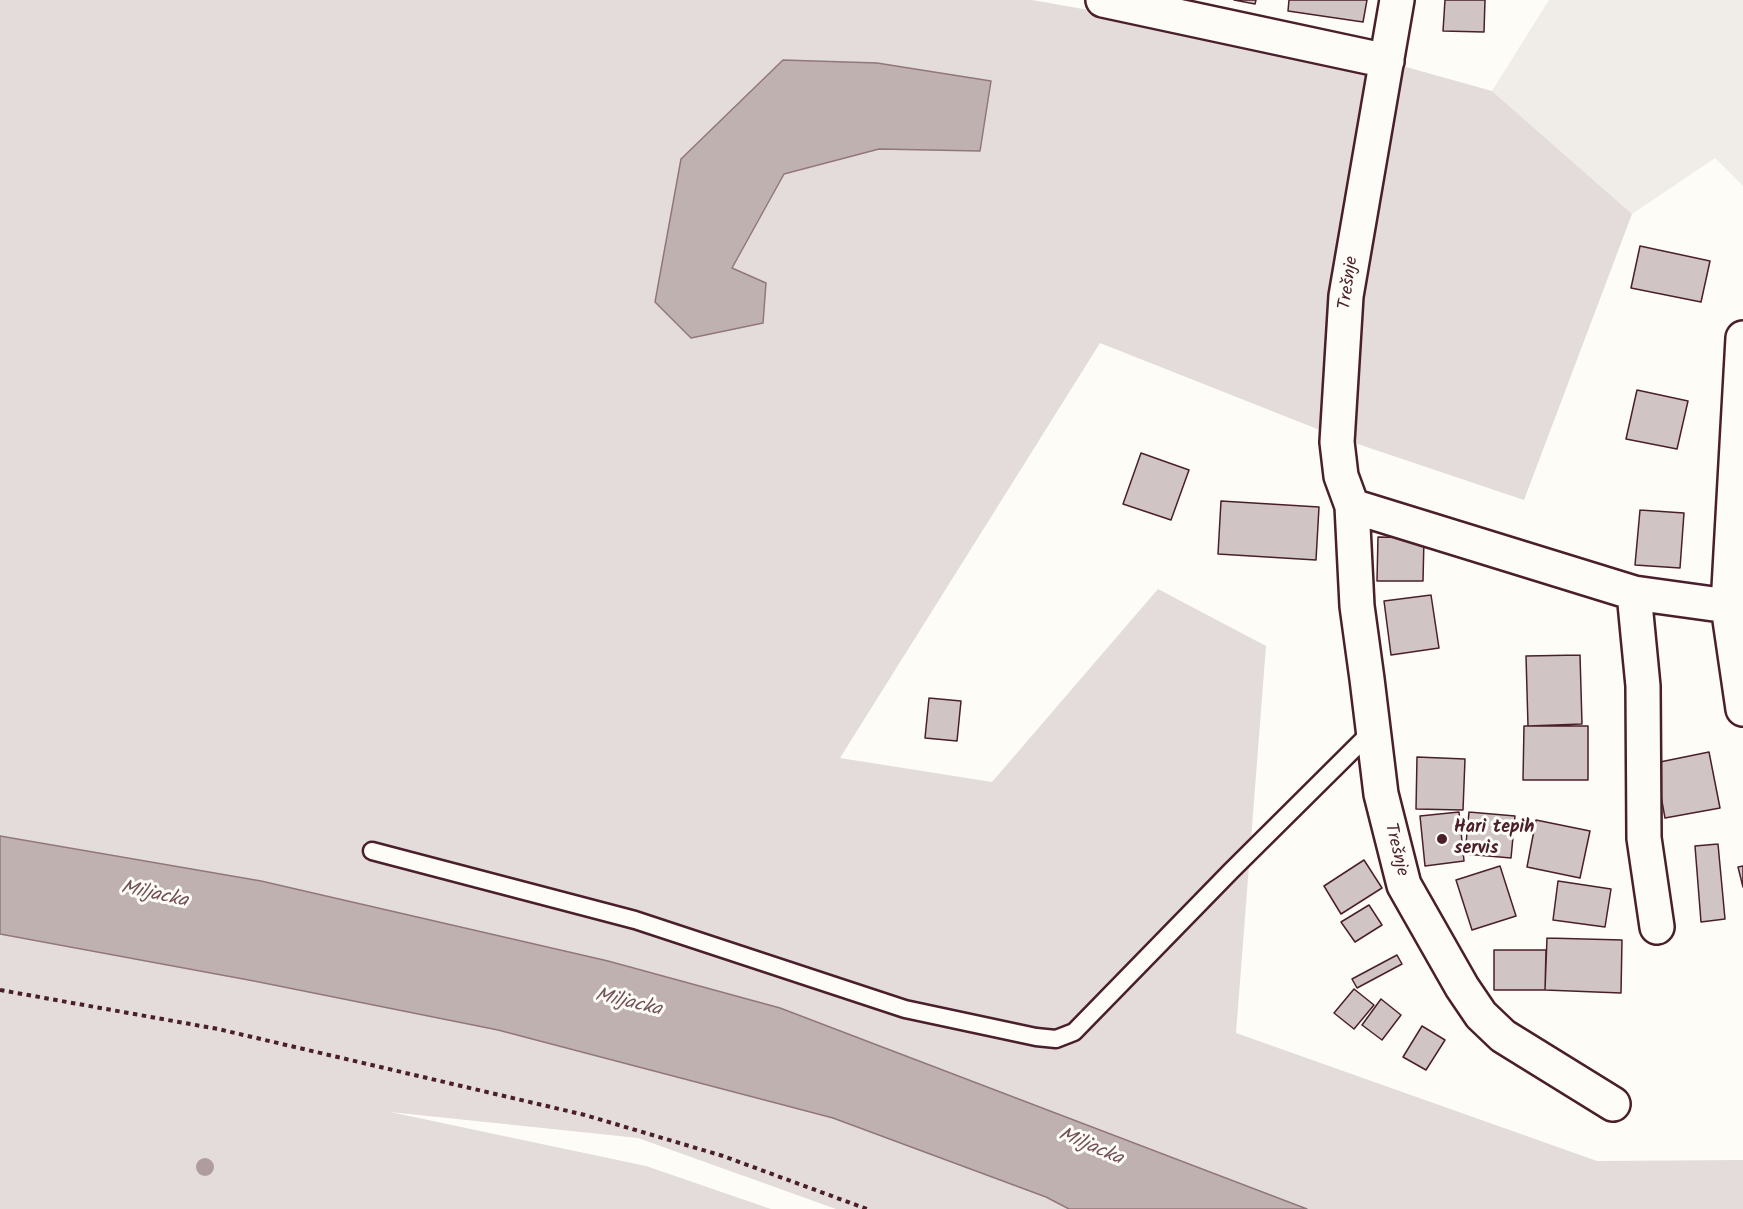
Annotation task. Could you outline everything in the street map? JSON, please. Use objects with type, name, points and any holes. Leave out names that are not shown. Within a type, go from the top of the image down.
[{"type":"street","points":[[1104,0],[1387,61]]},
{"type":"street","name":"Trešnje","points":[[1397,0],[1346,296],[1337,442],[1341,476],[1352,506],[1357,606],[1381,794],[1404,885],[1462,987],[1481,1015],[1503,1036],[1613,1104]]},
{"type":"street","points":[[1743,338],[1728,606],[1743,710]]},
{"type":"street","points":[[1352,506],[1634,593],[1728,606]]},
{"type":"street","points":[[1634,593],[1643,686],[1644,838],[1657,927]]},
{"type":"lane","points":[[372,851],[634,921],[905,1009],[1036,1037],[1056,1039],[1074,1032],[1373,729]]},
{"type":"path","points":[[0,990],[218,1029],[585,1115],[723,1156],[867,1209]]},
{"type":"shaded area","points":[[0,0],[1032,0],[1399,65],[1492,91],[1632,214],[1524,500],[1340,438],[1100,343],[840,758],[992,782],[1158,589],[1266,646],[1236,1033],[1597,1161],[1743,1160],[1743,1209],[836,1209],[638,1138],[390,1112],[646,1166],[771,1209],[0,1209]]},
{"type":"shaded area","points":[[1549,0],[1743,0],[1743,186],[1715,158],[1632,214],[1492,91]]},
{"type":"water","points":[[783,60],[877,63],[991,81],[980,151],[879,149],[784,174],[732,268],[766,283],[763,323],[691,338],[655,302],[681,159]]},
{"type":"water","name":"Miljacka","points":[[0,836],[261,881],[608,961],[780,1008],[1307,1209],[1069,1209],[1046,1197],[833,1118],[498,1030],[254,981],[0,934]]},
{"type":"building","points":[[1234,0],[1256,0],[1255,4]]},
{"type":"building","points":[[1289,0],[1367,0],[1363,22],[1288,11]]},
{"type":"building","points":[[1445,0],[1485,0],[1484,32],[1443,31]]},
{"type":"building","points":[[1640,246],[1710,261],[1701,302],[1631,288]]},
{"type":"building","points":[[1637,390],[1688,401],[1677,449],[1626,439]]},
{"type":"building","points":[[1141,453],[1189,470],[1171,520],[1123,504]]},
{"type":"building","points":[[1221,501],[1319,507],[1316,560],[1218,554]]},
{"type":"building","points":[[1640,510],[1684,513],[1680,568],[1635,565]]},
{"type":"building","points":[[1378,537],[1424,538],[1423,581],[1377,581]]},
{"type":"building","points":[[1431,595],[1439,648],[1391,655],[1384,601]]},
{"type":"building","points":[[1580,655],[1582,724],[1528,726],[1526,656]]},
{"type":"building","points":[[929,698],[961,701],[957,741],[925,738]]},
{"type":"building","points":[[1524,726],[1588,726],[1588,780],[1523,780]]},
{"type":"building","points":[[1709,752],[1720,808],[1665,818],[1655,763]]},
{"type":"building","points":[[1417,757],[1465,759],[1463,810],[1416,809]]},
{"type":"building","name":"Hari tepih servis","points":[[1459,812],[1464,861],[1425,866],[1420,816]]},
{"type":"building","points":[[1469,812],[1515,816],[1511,858],[1465,854]]},
{"type":"building","points":[[1536,820],[1590,831],[1580,878],[1527,867]]},
{"type":"building","points":[[1718,844],[1725,919],[1701,922],[1695,846]]},
{"type":"building","points":[[1364,860],[1382,888],[1341,914],[1324,886]]},
{"type":"building","points":[[1500,866],[1516,916],[1472,930],[1456,880]]},
{"type":"building","points":[[1743,866],[1743,887],[1738,867]]},
{"type":"building","points":[[1558,881],[1611,889],[1605,927],[1553,920]]},
{"type":"building","points":[[1369,905],[1382,925],[1355,942],[1341,922]]},
{"type":"building","points":[[1547,938],[1622,940],[1621,993],[1545,990]]},
{"type":"building","points":[[1494,950],[1546,950],[1545,990],[1494,990]]},
{"type":"building","points":[[1397,955],[1402,964],[1357,988],[1352,979]]},
{"type":"building","points":[[1354,989],[1374,1005],[1354,1029],[1334,1013]]},
{"type":"building","points":[[1381,999],[1401,1015],[1382,1040],[1362,1025]]},
{"type":"building","points":[[1422,1026],[1445,1040],[1426,1070],[1403,1057]]},
{"type":"place","name":"Hari tepih servis","points":[[1442,839]]}]
